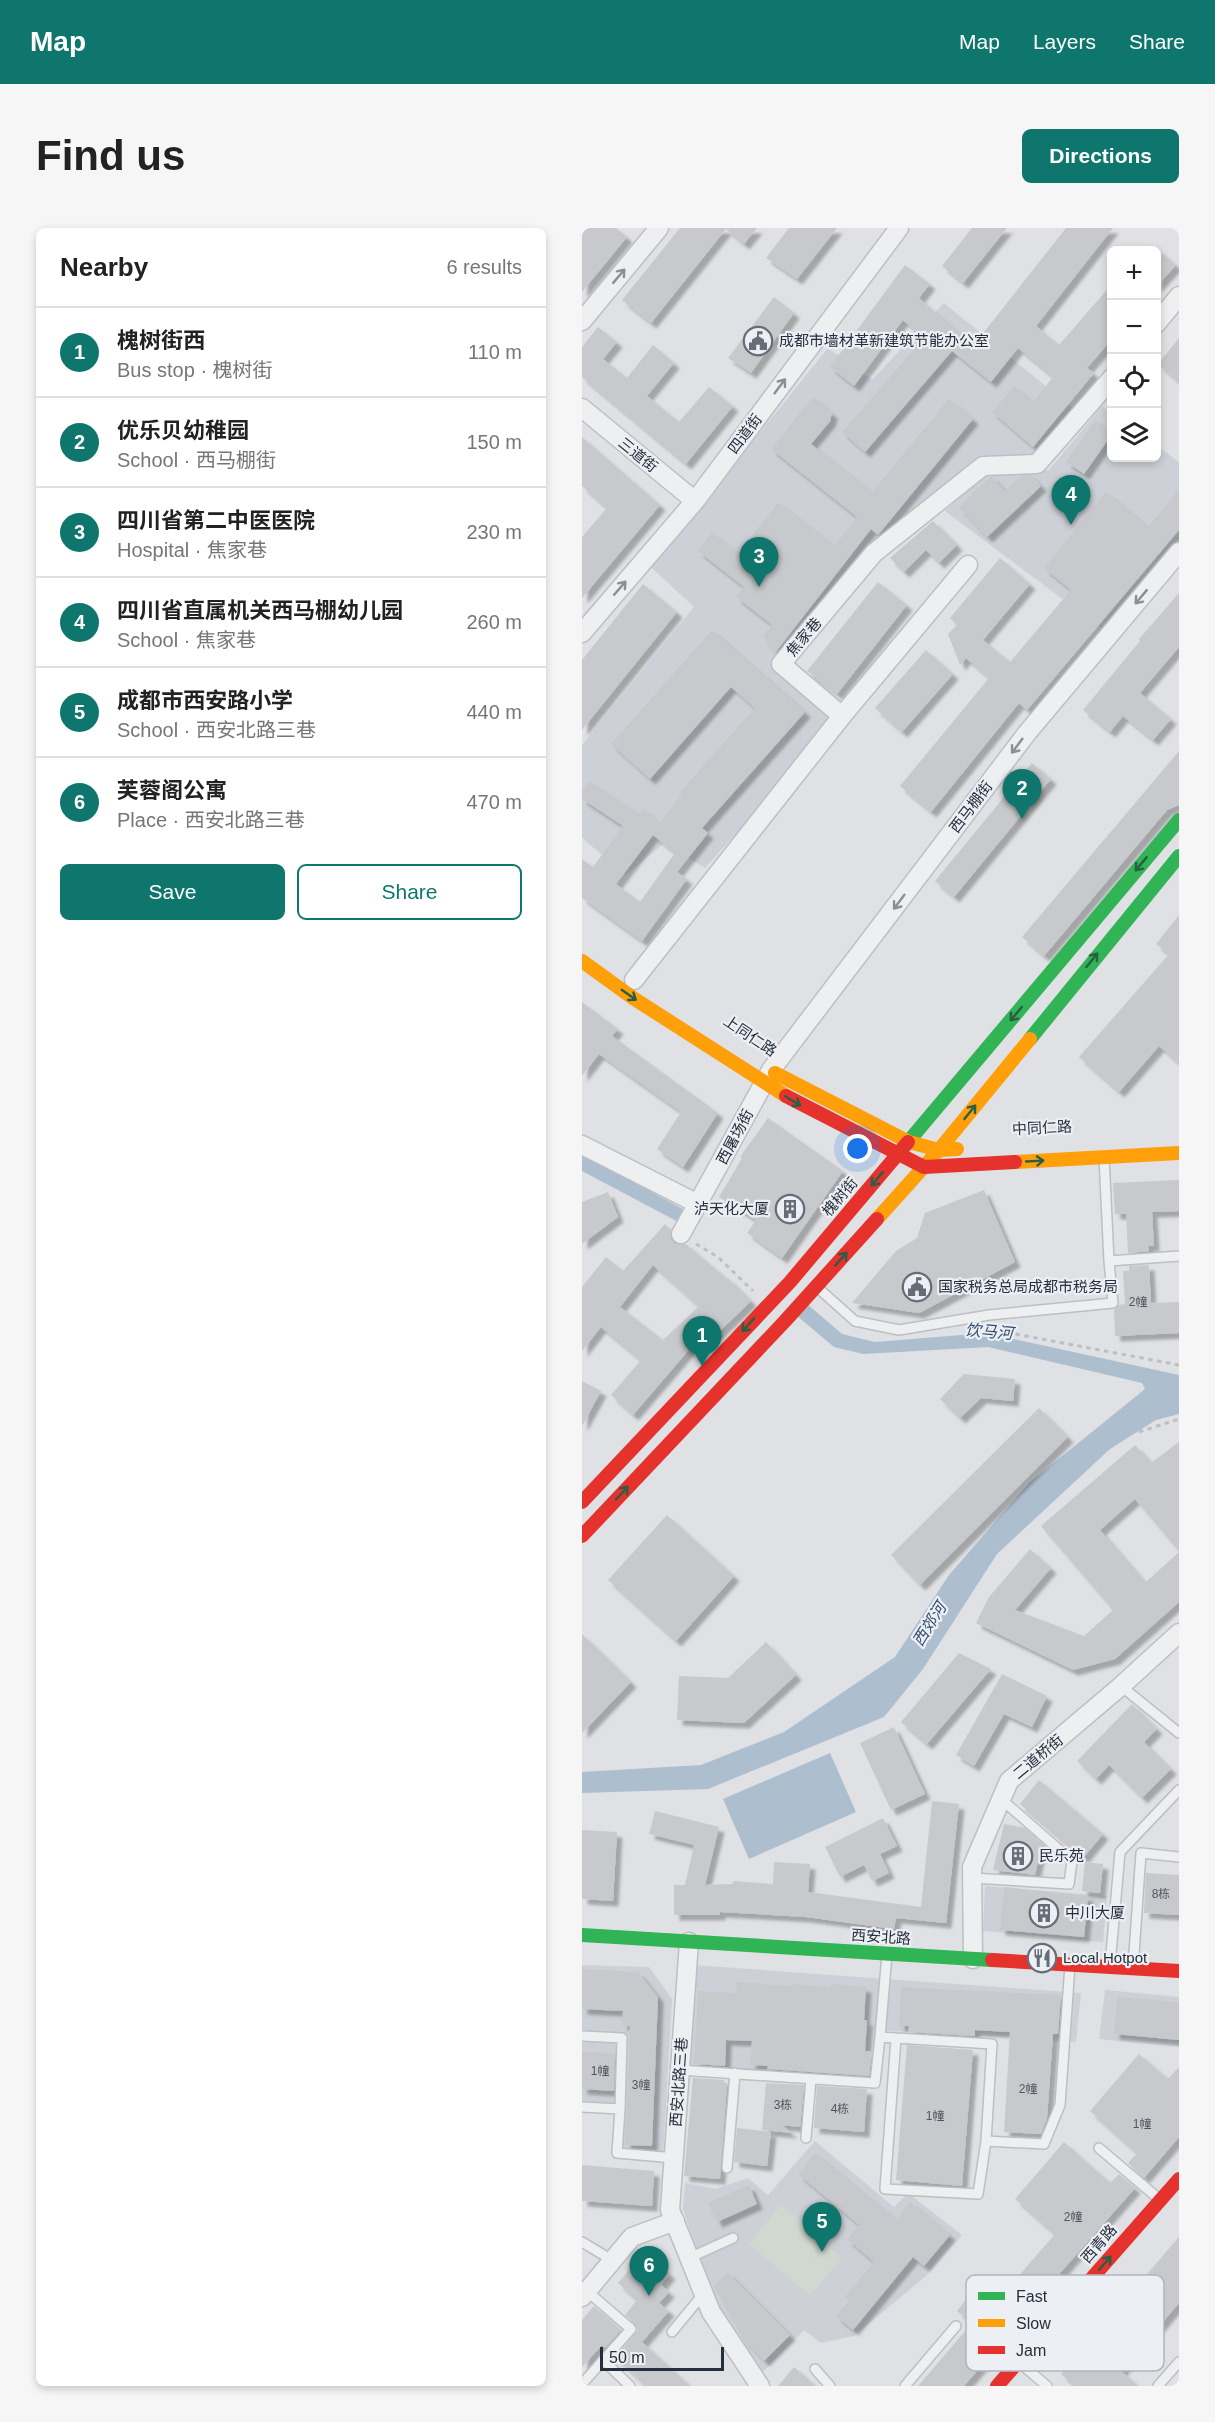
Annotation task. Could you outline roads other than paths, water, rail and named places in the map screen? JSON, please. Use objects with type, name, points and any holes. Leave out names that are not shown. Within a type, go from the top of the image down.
[{"type":"main road","name":"槐树街","points":[[582,1502],[790,1282],[1179,820]]},
{"type":"main road","points":[[582,1536],[816,1286],[939,1150],[1179,856]]},
{"type":"main road","points":[[582,961],[633,998],[768,1076],[800,1105],[924,1167],[1179,1153]]},
{"type":"main road","name":"上同仁路","points":[[752,1058],[768,1076],[909,1142]]},
{"type":"main road","points":[[909,1142],[939,1150],[973,1148]]},
{"type":"main road","name":"西安北路","points":[[582,1935],[1179,1971]]},
{"type":"main road","name":"西青路","points":[[1094,2275],[1160,2200],[1177,2185]]},
{"type":"main road","name":"西青路","points":[[997,2386],[1010,2371]]},
{"type":"street","points":[[582,321],[659,228]]},
{"type":"street","name":"四道街","points":[[582,633],[695,501],[899,228]]},
{"type":"street","points":[[1161,318],[1179,296]]},
{"type":"street","name":"焦家巷","points":[[842,716],[781,664],[874,553],[983,466],[1037,464],[1107,384]]},
{"type":"street","name":"三道街","points":[[582,408],[695,501]]},
{"type":"street","name":"西马棚街","points":[[768,1076],[1027,732],[1179,552]]},
{"type":"street","points":[[635,980],[842,716],[968,565]]},
{"type":"street","name":"西屠场街","points":[[681,1234],[768,1076]]},
{"type":"street","points":[[582,1145],[698,1203]]},
{"type":"street","name":"二道桥街","points":[[973,1959],[972,1867],[1009,1781],[1121,1686],[1179,1633]]},
{"type":"street","name":"西安北路三巷","points":[[689,1942],[670,2210],[711,2312],[760,2386]]},
{"type":"street","points":[[585,2294],[632,2236],[675,2221]]},
{"type":"lane","points":[[816,1286],[855,1321],[899,1330],[989,1315],[1113,1303],[1104,1157]]},
{"type":"lane","points":[[1109,1261],[1179,1256]]},
{"type":"lane","points":[[1121,1686],[1179,1733]]},
{"type":"lane","points":[[1110,1967],[1120,1852],[1179,1790]]},
{"type":"lane","points":[[972,1878],[1069,1884],[1072,1861],[1001,1799]]},
{"type":"lane","points":[[1133,1968],[1141,1853],[1179,1857]]},
{"type":"lane","points":[[679,2070],[875,2083],[887,1954]]},
{"type":"lane","points":[[986,2141],[1044,2144],[1060,2105],[1070,1965]]},
{"type":"lane","points":[[582,2036],[622,2038],[617,2153],[674,2158]]},
{"type":"lane","points":[[880,2037],[896,2038],[992,2044],[986,2141],[978,2194],[885,2189],[896,2038]]},
{"type":"lane","points":[[727,2168],[735,2073]]},
{"type":"lane","points":[[806,2138],[811,2079]]},
{"type":"lane","points":[[582,2107],[620,2109]]},
{"type":"lane","points":[[1099,2148],[1160,2200]]},
{"type":"lane","points":[[689,2258],[733,2238]]},
{"type":"lane","points":[[582,2242],[612,2260]]},
{"type":"lane","points":[[672,2332],[704,2293]]},
{"type":"lane","points":[[582,2384],[631,2329],[585,2294]]},
{"type":"lane","points":[[905,2386],[956,2326]]},
{"type":"lane","points":[[603,2360],[630,2386]]},
{"type":"lane","points":[[1158,2386],[1179,2362]]},
{"type":"lane","points":[[815,2369],[830,2386]]},
{"type":"lane","points":[[1030,2371],[1047,2386]]},
{"type":"water","points":[[582,1154],[690,1213],[682,1224],[582,1171]]},
{"type":"water","name":"西郊河","points":[[806,1303],[842,1334],[875,1342],[986,1333],[1179,1375],[1179,1414],[1156,1420],[1110,1449],[997,1554],[923,1669],[884,1717],[708,1789],[582,1793],[582,1772],[701,1765],[784,1732],[895,1657],[949,1575],[1029,1483],[1145,1389],[1142,1383],[988,1347],[863,1354],[834,1347],[796,1315]]},
{"type":"water","points":[[830,1753],[856,1812],[749,1859],[723,1799]]},
{"type":"place","name":"成都市墙材革新建筑节能办公室","points":[[758,341]]},
{"type":"place","name":"四川省直属机关西马棚幼儿园","points":[[1071,525]]},
{"type":"place","name":"四川省第二中医医院","points":[[759,587]]},
{"type":"place","name":"优乐贝幼稚园","points":[[1022,819]]},
{"type":"place","name":"泸天化大厦","points":[[790,1209]]},
{"type":"place","name":"国家税务总局成都市税务局","points":[[917,1287]]},
{"type":"place","name":"槐树街西","points":[[702,1366]]},
{"type":"place","name":"民乐苑","points":[[1018,1856]]},
{"type":"place","name":"中川大厦","points":[[1044,1913]]},
{"type":"place","name":"Local Hotpot","points":[[1042,1958]]},
{"type":"place","name":"成都市西安路小学","points":[[822,2252]]},
{"type":"place","name":"芙蓉阁公寓","points":[[649,2296]]},
{"type":"water label","name":"饮马河","points":[[989,1331]]}]
